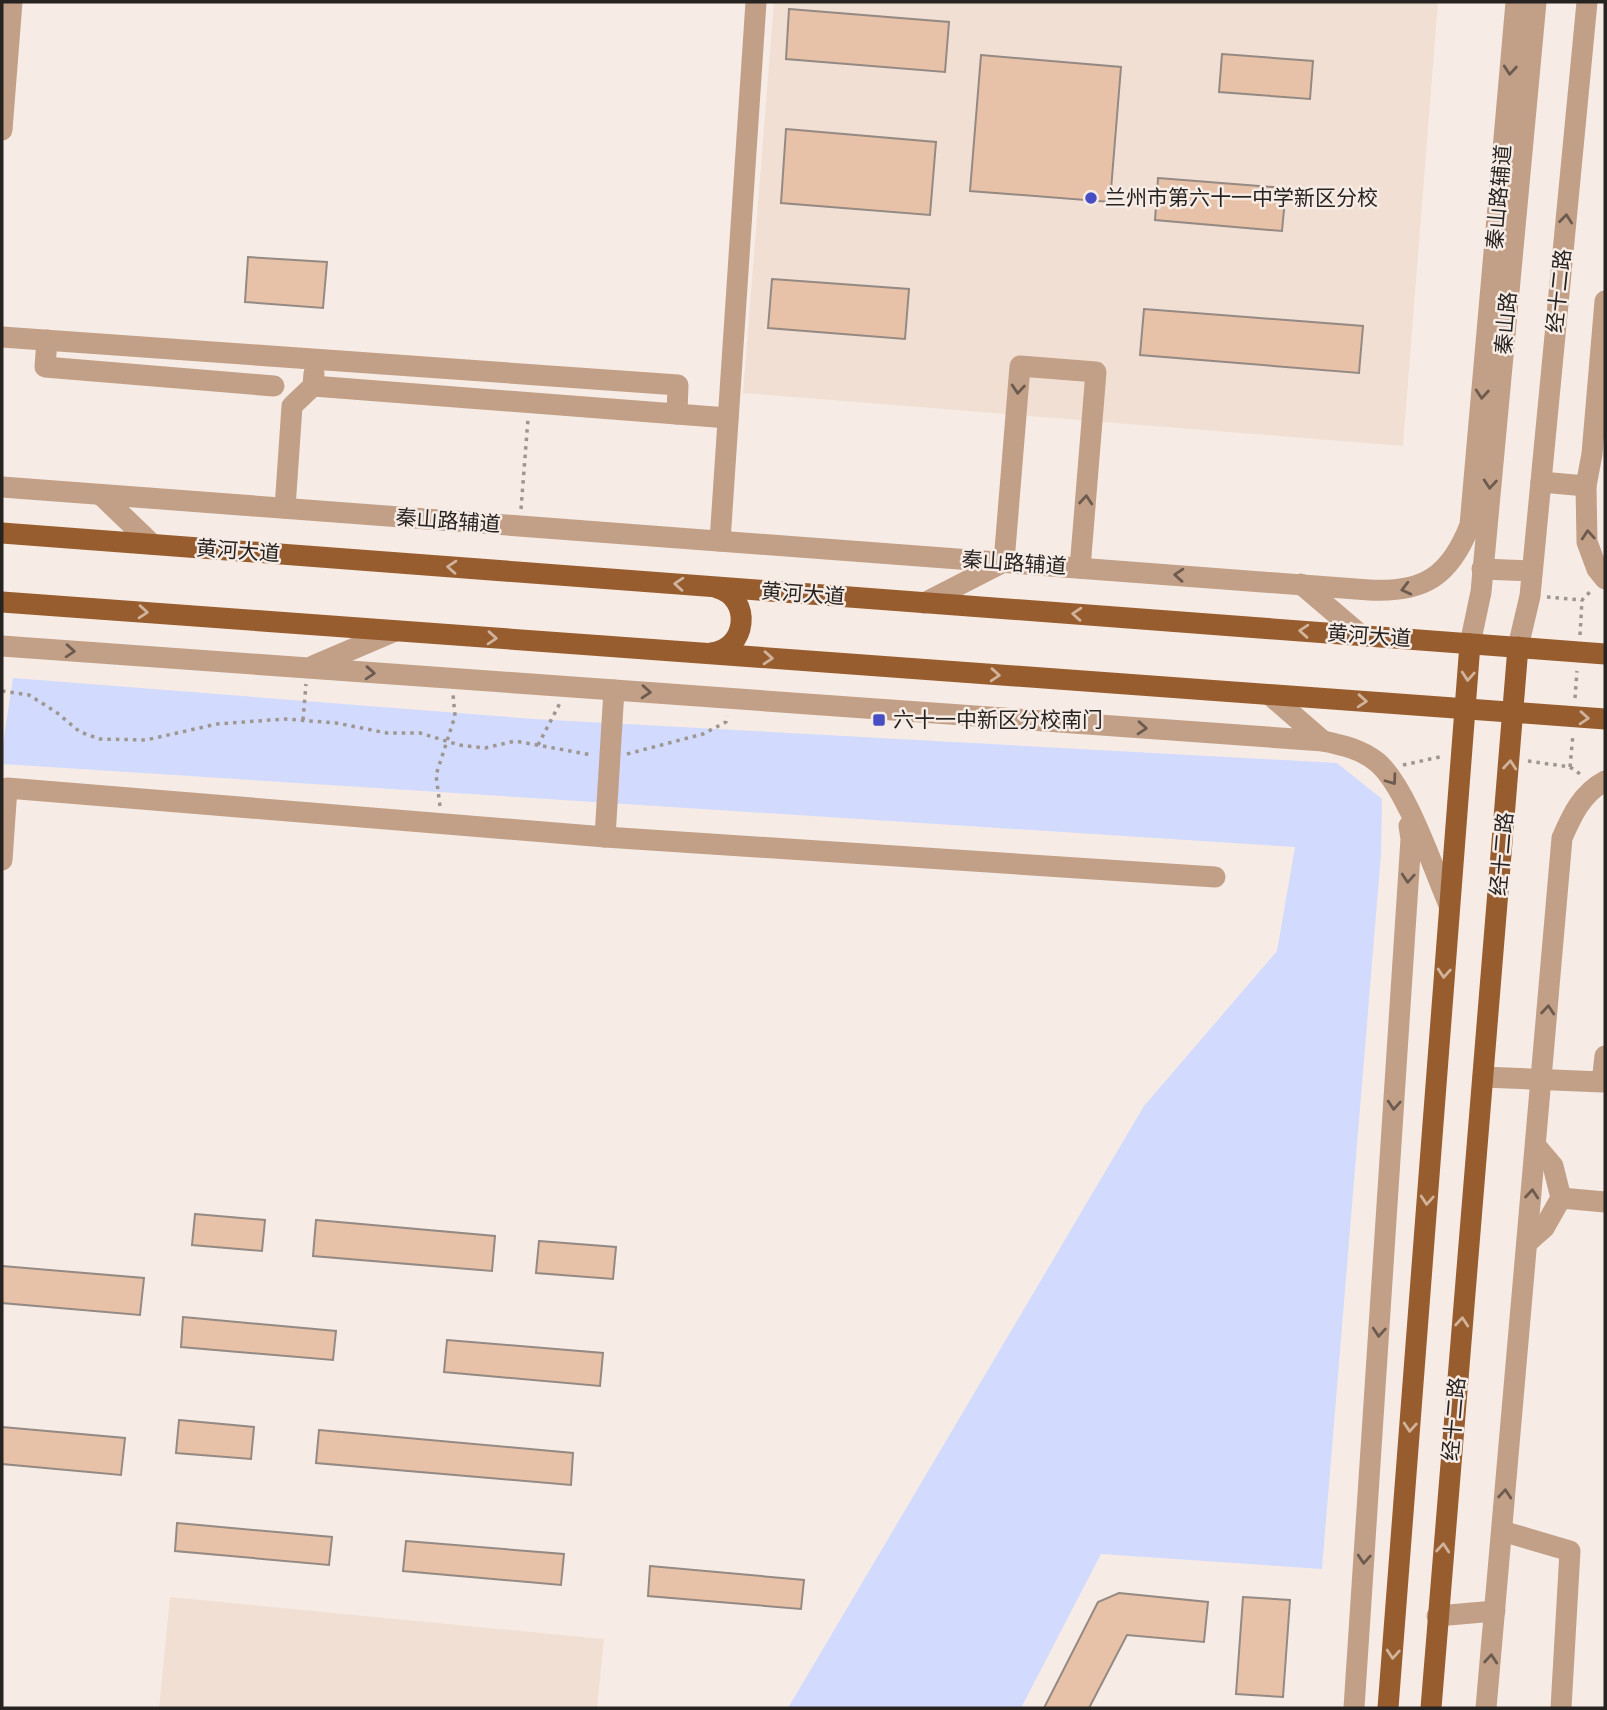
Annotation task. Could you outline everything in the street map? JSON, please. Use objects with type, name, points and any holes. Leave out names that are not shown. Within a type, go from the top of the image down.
[{"type":"main road","name":"黄河大道","points":[[2,533],[1605,654]]},
{"type":"main road","points":[[705,654],[728,648],[741,629],[742,617],[733,597],[712,587]]},
{"type":"main road","points":[[2,602],[1605,719]]},
{"type":"main road","points":[[1388,1708],[1470,644]]},
{"type":"main road","name":"经十二路","points":[[1431,1708],[1515,713],[1518,647]]},
{"type":"street","points":[[2,130],[12,2]]},
{"type":"street","points":[[720,541],[756,2]]},
{"type":"street","name":"秦山路辅道","points":[[2,487],[1396,592],[1422,585],[1444,570],[1461,550],[1470,525],[1516,2]]},
{"type":"street","name":"秦山路","points":[[1470,644],[1481,592],[1536,2]]},
{"type":"street","name":"经十二路","points":[[1518,647],[1530,596],[1587,2]]},
{"type":"street","points":[[1605,301],[1587,486],[1587,542],[1597,569],[1605,579]]},
{"type":"street","points":[[2,337],[678,385],[677,414]]},
{"type":"street","points":[[47,340],[45,367],[274,386],[292,406]]},
{"type":"street","points":[[274,386],[276,356]]},
{"type":"street","points":[[285,508],[292,406],[313,386],[315,359]]},
{"type":"street","points":[[924,603],[1004,562],[1020,366],[1096,372],[1080,568]]},
{"type":"street","points":[[313,386],[728,418]]},
{"type":"street","points":[[1541,482],[1587,486]]},
{"type":"street","points":[[102,495],[152,544]]},
{"type":"street","points":[[1482,569],[1532,571]]},
{"type":"street","points":[[1301,584],[1362,636]]},
{"type":"street","points":[[308,668],[395,631]]},
{"type":"street","points":[[2,646],[1323,741],[1351,747],[1377,762],[1396,783],[1449,905]]},
{"type":"street","points":[[604,837],[614,690]]},
{"type":"street","points":[[1270,695],[1323,741]]},
{"type":"street","points":[[1486,1708],[1562,838],[1575,809],[1596,786],[1605,781]]},
{"type":"street","points":[[2,860],[7,788],[604,837],[1215,877]]},
{"type":"street","points":[[1354,1708],[1411,839],[1408,810]]},
{"type":"street","points":[[1483,1077],[1602,1082],[1605,1056]]},
{"type":"street","points":[[1527,1243],[1544,1228],[1562,1198],[1553,1167],[1536,1146]]},
{"type":"street","points":[[1562,1198],[1605,1202]]},
{"type":"street","points":[[1502,1531],[1570,1550],[1561,1708]]},
{"type":"street","points":[[1437,1616],[1495,1611]]},
{"type":"path","points":[[520,526],[529,403]]},
{"type":"path","points":[[1570,767],[1582,600]]},
{"type":"path","points":[[303,720],[308,668]]},
{"type":"path","points":[[443,824],[436,775],[455,716],[451,678]]},
{"type":"path","points":[[538,745],[560,705],[561,686]]},
{"type":"path","points":[[2,691],[29,695],[80,732],[100,739],[146,740],[217,724],[285,719],[337,723],[387,733],[419,733],[448,742],[485,748],[515,741],[610,758],[704,734],[726,722],[729,698]]},
{"type":"shaded area","name":"兰州市第六十一中学新区分校","points":[[774,2],[1438,2],[1403,446],[743,393]]},
{"type":"shaded area","points":[[13,678],[534,719],[1337,763],[1382,799],[1381,854],[1322,1569],[1101,1554],[1021,1708],[788,1708],[1144,1106],[1277,951],[1295,847],[2,764]]},
{"type":"shaded area","points":[[170,1597],[604,1639],[597,1708],[159,1708]]},
{"type":"building","points":[[789,9],[949,22],[945,72],[786,59]]},
{"type":"building","points":[[1222,54],[1313,61],[1310,99],[1219,92]]},
{"type":"building","points":[[981,55],[1121,67],[1110,202],[970,191]]},
{"type":"building","points":[[786,129],[936,142],[930,215],[781,203]]},
{"type":"building","points":[[1158,178],[1286,188],[1282,231],[1155,220]]},
{"type":"building","points":[[248,257],[327,262],[323,308],[245,302]]},
{"type":"building","points":[[772,279],[909,289],[905,339],[768,328]]},
{"type":"building","points":[[1144,309],[1363,326],[1359,373],[1140,355]]},
{"type":"building","points":[[195,1214],[265,1220],[262,1251],[192,1245]]},
{"type":"building","points":[[316,1220],[495,1236],[492,1271],[313,1256]]},
{"type":"building","points":[[539,1241],[616,1247],[613,1279],[536,1273]]},
{"type":"building","points":[[2,1266],[144,1278],[140,1315],[2,1303]]},
{"type":"building","points":[[183,1317],[336,1331],[333,1360],[181,1347]]},
{"type":"building","points":[[447,1340],[603,1353],[600,1386],[444,1372]]},
{"type":"building","points":[[179,1420],[254,1427],[251,1459],[176,1453]]},
{"type":"building","points":[[2,1427],[125,1438],[121,1475],[2,1464]]},
{"type":"building","points":[[319,1430],[573,1453],[571,1485],[316,1463]]},
{"type":"building","points":[[177,1523],[332,1537],[329,1565],[175,1551]]},
{"type":"building","points":[[406,1541],[564,1554],[561,1585],[403,1571]]},
{"type":"building","points":[[650,1566],[804,1580],[801,1609],[648,1596]]},
{"type":"building","points":[[1119,1593],[1208,1602],[1204,1642],[1127,1635],[1089,1708],[1044,1708],[1098,1602]]},
{"type":"building","points":[[1243,1597],[1290,1600],[1283,1697],[1236,1694]]},
{"type":"place","name":"兰州市第六十一中学新区分校","points":[[1091,198]]},
{"type":"place","name":"六十一中新区分校南门","points":[[879,720]]}]
